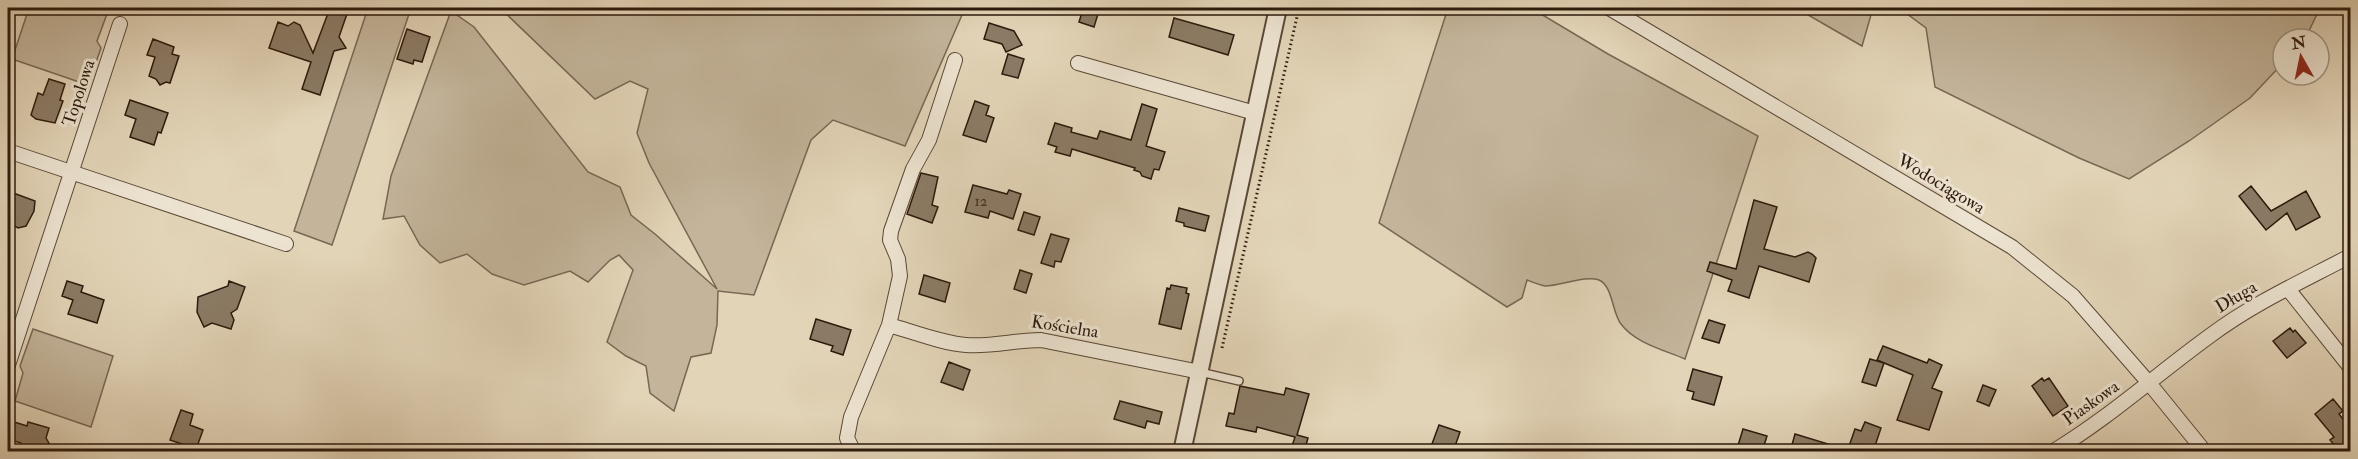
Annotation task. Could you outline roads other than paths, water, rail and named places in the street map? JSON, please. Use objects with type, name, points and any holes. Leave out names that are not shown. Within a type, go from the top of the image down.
[{"type":"street","points":[[1182,452],[1278,8]]},
{"type":"street","name":"Wodociągowa","points":[[1609,8],[2012,247],[2073,296],[2150,383],[2205,452]]},
{"type":"street","name":"Topolowa","points":[[8,365],[120,24]]},
{"type":"street","points":[[854,452],[847,438],[851,417],[889,325],[900,276],[898,259],[890,240],[891,231],[913,169],[929,140],[955,60]]},
{"type":"street","points":[[1078,63],[1255,113]]},
{"type":"street","points":[[8,151],[286,244]]},
{"type":"street","name":"Długa","points":[[2150,383],[2210,335],[2252,306],[2350,256]]},
{"type":"street","points":[[2288,289],[2350,367]]},
{"type":"street","name":"Kościelna","points":[[889,325],[964,345],[1041,340],[1200,372]]},
{"type":"street","name":"Piaskowa","points":[[2052,452],[2102,419],[2150,383]]},
{"type":"lane","points":[[1200,372],[1239,381]]}]
